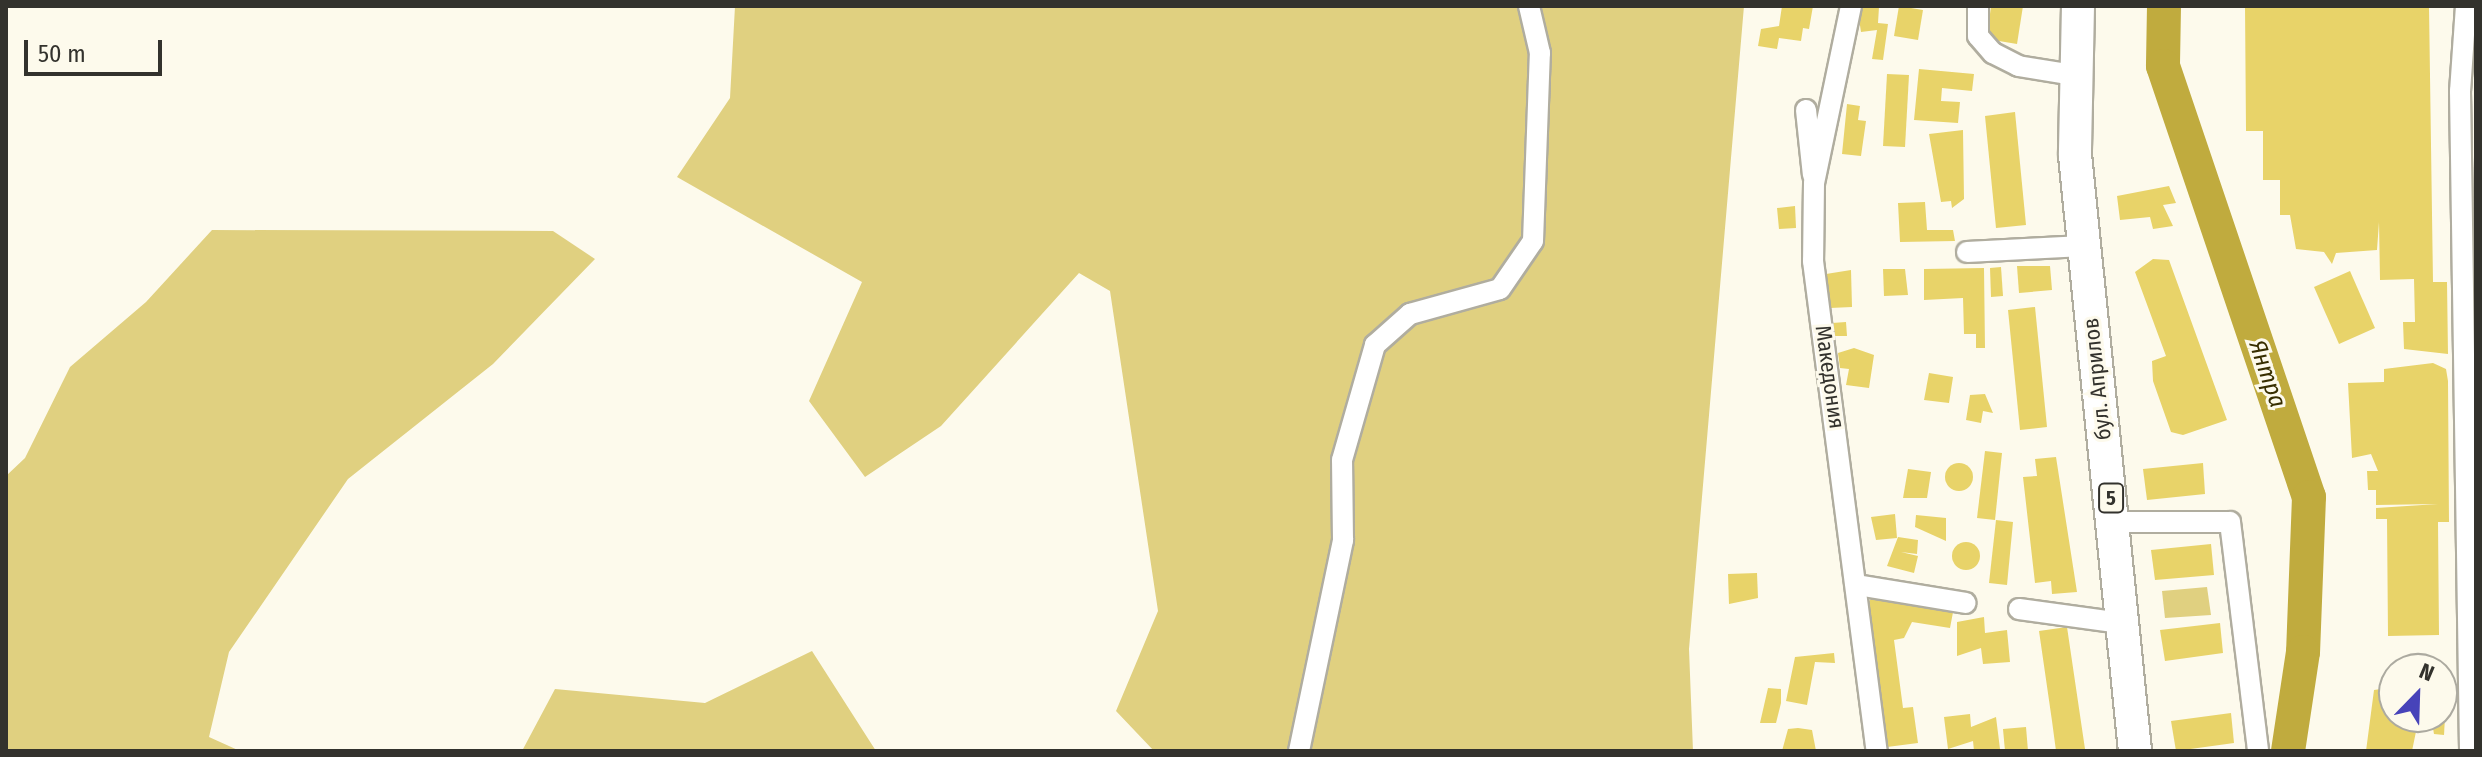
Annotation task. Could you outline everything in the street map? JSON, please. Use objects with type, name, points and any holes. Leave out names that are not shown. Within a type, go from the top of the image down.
[{"type":"main road","name":"бул. Априлов","points":[[2078,6],[2074,75],[2083,246],[2135,751]]},
{"type":"street","points":[[1299,751],[1343,540],[1342,460],[1375,345],[1410,314],[1500,289],[1533,241],[1540,53],[1529,6]]},
{"type":"street","name":"Македония","points":[[1851,6],[1814,183],[1813,261],[1877,751]]},
{"type":"street","points":[[1978,6],[1978,36],[1993,53],[2018,66],[2074,75]]},
{"type":"street","points":[[2466,6],[2474,664],[2470,751]]},
{"type":"street","points":[[1806,110],[1814,183]]},
{"type":"street","points":[[1967,252],[2083,246]]},
{"type":"street","points":[[2113,522],[2230,522],[2258,751]]},
{"type":"street","points":[[1857,585],[1966,603]]},
{"type":"street","points":[[2019,609],[2121,623]]},
{"type":"shaded area","points":[[735,6],[1744,6],[1689,649],[1693,751],[1154,751],[1116,711],[1158,611],[1110,291],[1079,273],[941,426],[865,477],[809,401],[862,282],[677,177],[730,98]]},
{"type":"shaded area","points":[[212,230],[553,231],[595,259],[493,364],[348,479],[229,652],[209,737],[240,751],[6,751],[6,476],[25,458],[70,367],[146,302]]},
{"type":"shaded area","points":[[2207,587],[2211,615],[2165,618],[2162,591]]},
{"type":"shaded area","points":[[812,651],[876,751],[522,751],[555,689],[705,703]]},
{"type":"building","points":[[1782,6],[1813,6],[1809,29],[1803,28],[1801,41],[1779,38],[1777,49],[1758,46],[1761,29],[1779,26]]},
{"type":"building","points":[[1857,6],[1879,7],[1878,23],[1888,24],[1883,60],[1872,59],[1877,30],[1861,32]]},
{"type":"building","points":[[1899,6],[1923,10],[1918,40],[1894,36]]},
{"type":"building","points":[[1991,6],[2023,6],[2017,44],[1987,39]]},
{"type":"building","points":[[2245,6],[2429,6],[2433,282],[2447,282],[2448,354],[2404,349],[2403,322],[2415,322],[2414,279],[2380,280],[2379,222],[2377,250],[2336,253],[2332,264],[2324,252],[2296,249],[2290,215],[2280,215],[2280,180],[2263,180],[2263,131],[2246,131]]},
{"type":"building","points":[[1919,69],[1974,74],[1972,91],[1942,88],[1941,101],[1960,102],[1958,123],[1914,120]]},
{"type":"building","points":[[1887,74],[1909,75],[1905,147],[1883,146]]},
{"type":"building","points":[[1847,104],[1860,106],[1858,120],[1866,121],[1861,156],[1842,154]]},
{"type":"building","points":[[2015,112],[2026,225],[1996,228],[1985,116]]},
{"type":"building","points":[[1963,130],[1964,199],[1952,208],[1951,201],[1941,202],[1929,134]]},
{"type":"building","points":[[2169,186],[2176,203],[2163,205],[2173,226],[2153,229],[2150,217],[2120,220],[2117,196]]},
{"type":"building","points":[[1925,202],[1927,230],[1953,230],[1955,241],[1900,242],[1898,203]]},
{"type":"building","points":[[1795,206],[1796,228],[1779,229],[1777,208]]},
{"type":"building","points":[[2153,259],[2169,260],[2227,420],[2183,435],[2171,432],[2153,381],[2152,361],[2166,356],[2135,272]]},
{"type":"building","points":[[2017,266],[2050,266],[2052,290],[2019,293]]},
{"type":"building","points":[[2001,267],[2003,296],[1991,297],[1990,268]]},
{"type":"building","points":[[1984,268],[1985,348],[1976,348],[1976,334],[1964,334],[1963,298],[1924,300],[1924,269]]},
{"type":"building","points":[[1883,269],[1905,269],[1908,295],[1884,296]]},
{"type":"building","points":[[1851,270],[1852,307],[1830,308],[1826,274]]},
{"type":"building","points":[[2350,271],[2375,328],[2339,344],[2314,287]]},
{"type":"building","points":[[2035,307],[2047,427],[2020,430],[2008,310]]},
{"type":"building","points":[[1846,322],[1847,336],[1832,336],[1832,323]]},
{"type":"building","points":[[1854,348],[1874,355],[1869,388],[1846,385],[1849,369],[1840,368],[1838,353]]},
{"type":"building","points":[[2433,363],[2446,369],[2448,381],[2449,522],[2438,522],[2439,635],[2388,636],[2387,519],[2376,519],[2376,508],[2438,504],[2376,505],[2376,490],[2368,490],[2367,471],[2378,471],[2371,454],[2352,458],[2348,383],[2384,382],[2384,369]]},
{"type":"building","points":[[1929,373],[1953,377],[1949,403],[1924,400]]},
{"type":"building","points":[[1985,394],[1993,413],[1983,411],[1981,423],[1966,420],[1970,395]]},
{"type":"building","points":[[1985,451],[2002,453],[1995,520],[1977,518]]},
{"type":"building","points":[[2056,457],[2077,592],[2052,594],[2051,581],[2035,583],[2023,477],[2037,476],[2035,459]]},
{"type":"building","points":[[1959,463],[1969,467],[1973,477],[1969,487],[1959,491],[1949,487],[1945,477],[1949,467]]},
{"type":"building","points":[[2203,463],[2205,494],[2147,500],[2143,469]]},
{"type":"building","points":[[1908,469],[1931,472],[1927,498],[1903,498]]},
{"type":"building","points":[[1895,514],[1897,538],[1876,540],[1871,517]]},
{"type":"building","points":[[1916,515],[1946,518],[1946,541],[1915,527]]},
{"type":"building","points":[[1996,520],[2013,522],[2007,585],[1989,583]]},
{"type":"building","points":[[1898,537],[1918,540],[1917,554],[1901,552],[1918,556],[1914,573],[1887,566]]},
{"type":"building","points":[[1966,542],[1976,546],[1980,556],[1976,566],[1966,570],[1956,566],[1952,556],[1956,546]]},
{"type":"building","points":[[2211,544],[2214,575],[2155,580],[2151,550]]},
{"type":"building","points":[[1757,573],[1758,598],[1729,604],[1728,574]]},
{"type":"building","points":[[1875,595],[1954,607],[1950,628],[1912,622],[1904,638],[1894,640],[1903,708],[1913,707],[1918,743],[1887,747],[1868,602]]},
{"type":"building","points":[[1984,617],[1985,633],[2007,630],[2010,662],[1983,664],[1981,648],[1957,656],[1957,622]]},
{"type":"building","points":[[2220,623],[2223,653],[2165,661],[2160,630]]},
{"type":"building","points":[[2067,627],[2084,751],[2056,751],[2039,631]]},
{"type":"building","points":[[1834,653],[1835,663],[1815,662],[1807,705],[1786,701],[1795,657]]},
{"type":"building","points":[[1768,688],[1781,689],[1781,703],[1776,723],[1760,723]]},
{"type":"building","points":[[2378,689],[2378,733],[2416,733],[2412,751],[2366,751],[2374,690]]},
{"type":"building","points":[[2231,713],[2234,743],[2176,751],[2171,721]]},
{"type":"building","points":[[1970,714],[1971,727],[1996,717],[2000,749],[1974,751],[1973,741],[1948,749],[1944,717]]},
{"type":"building","points":[[2026,727],[2028,751],[2005,751],[2003,729]]},
{"type":"building","points":[[1788,729],[1812,730],[1816,751],[1782,751]]},
{"type":"waterway","name":"Янтра","points":[[2164,6],[2163,66],[2309,497],[2303,652],[2288,751]]}]
